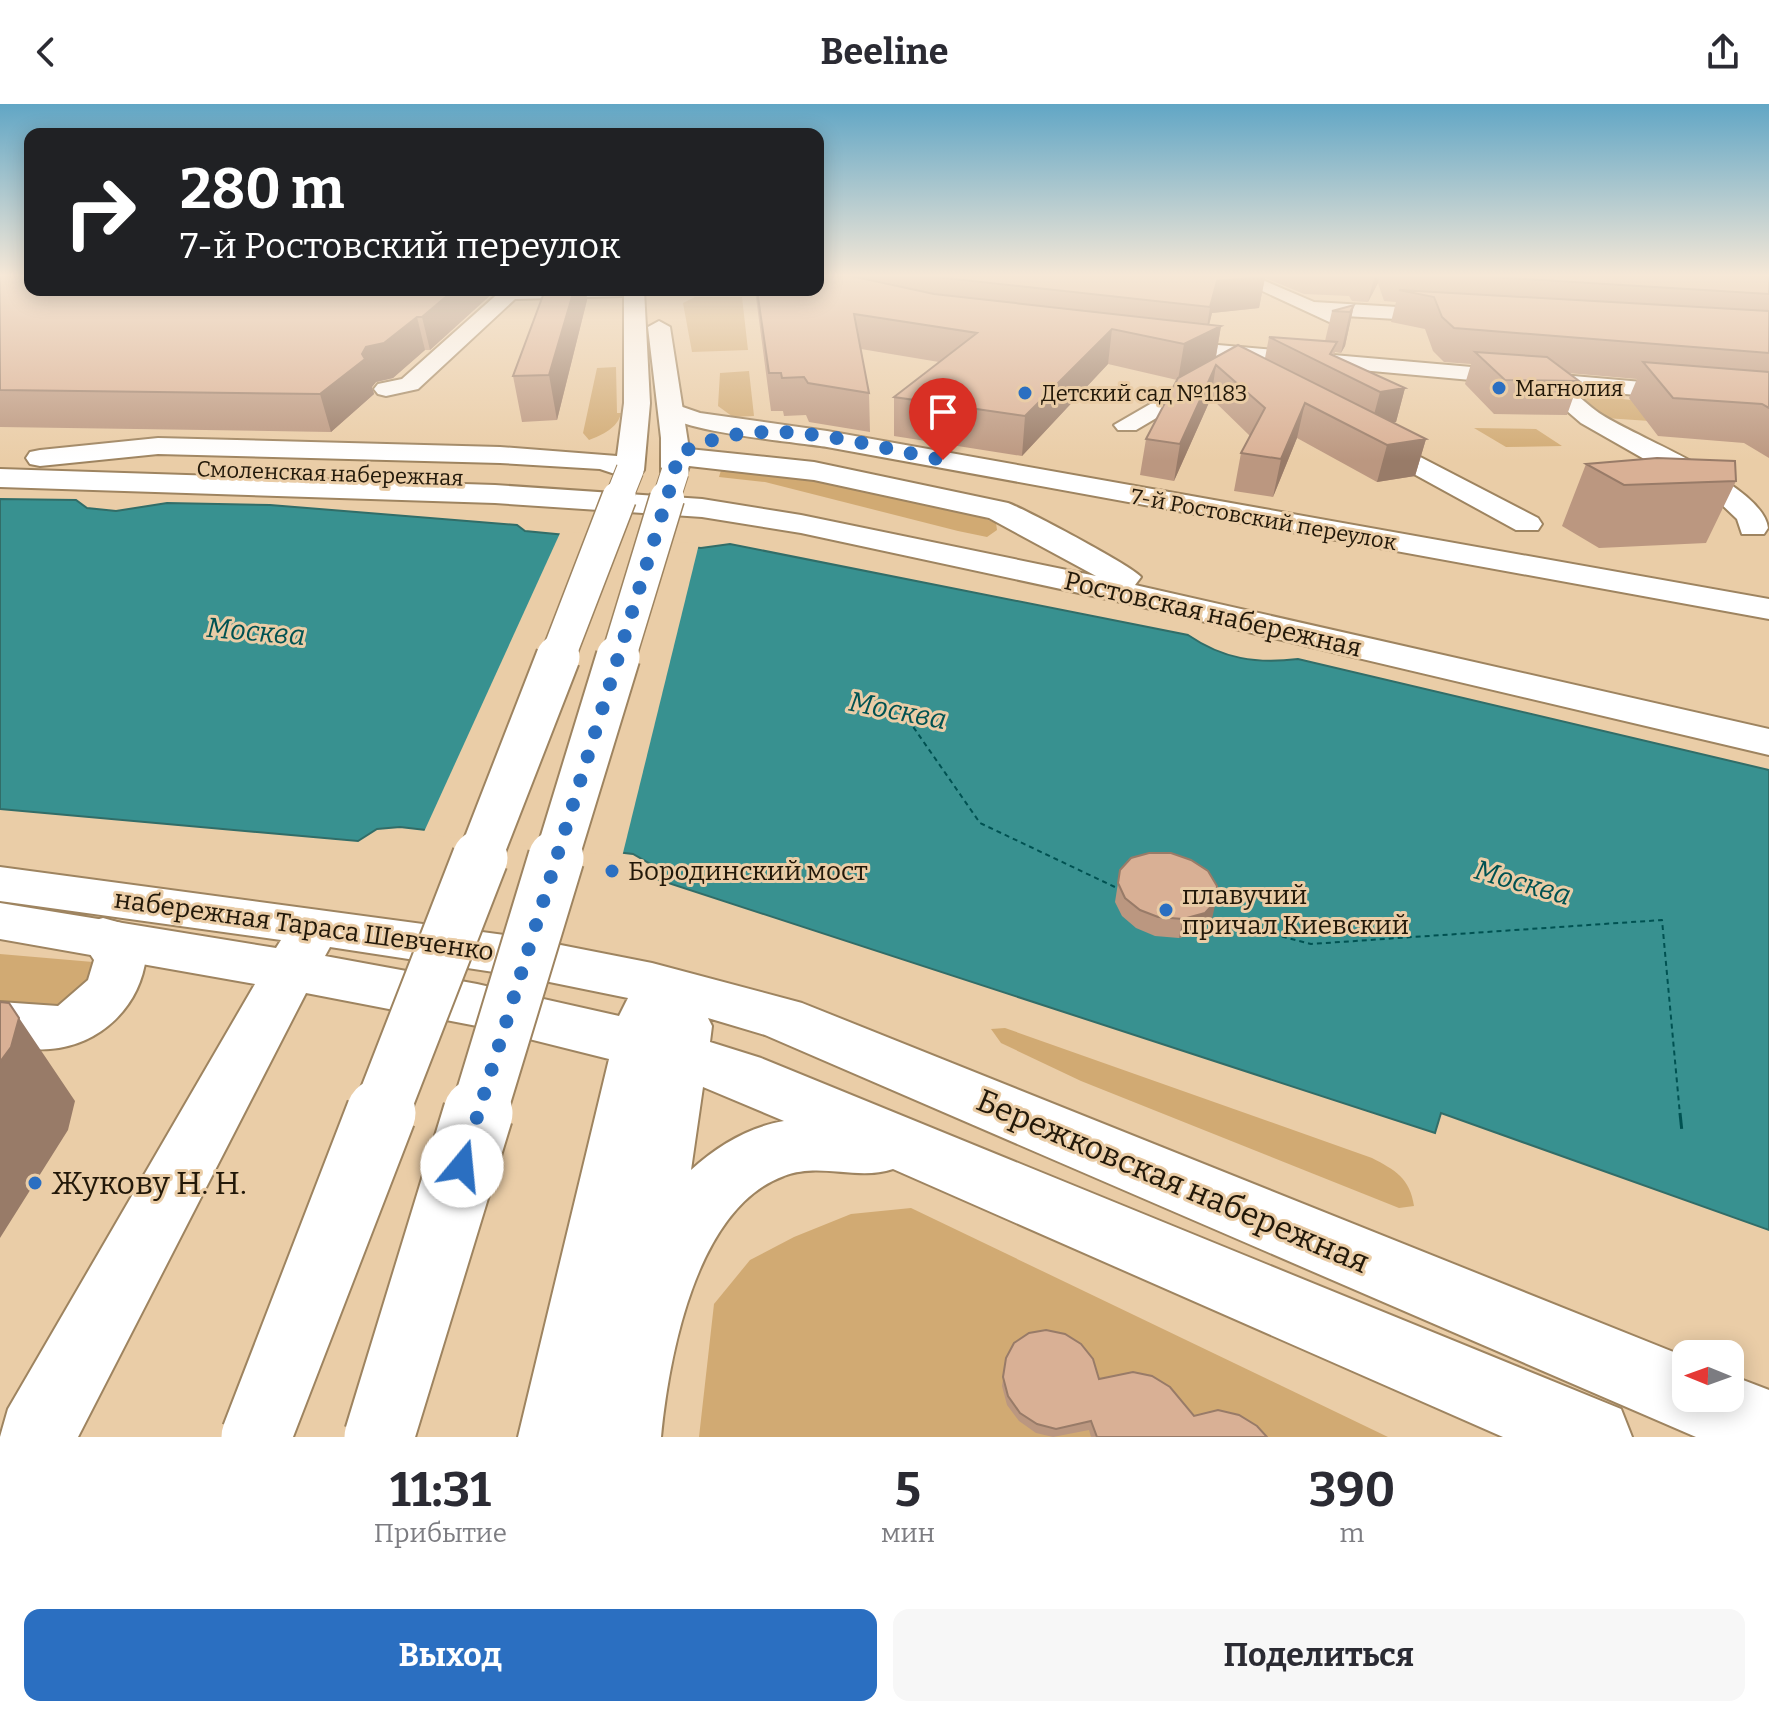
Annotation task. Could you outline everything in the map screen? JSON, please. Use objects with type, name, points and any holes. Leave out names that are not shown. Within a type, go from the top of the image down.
[{"type":"main road","points":[[256,1437],[659,478],[637,403],[635,337]]},
{"type":"main road","points":[[379,1437],[659,478],[671,410],[663,337]]},
{"type":"main road","points":[[500,455],[551,452],[601,439],[626,421],[637,403]]},
{"type":"main road","points":[[0,462],[141,454],[500,455],[604,461],[659,478],[814,471],[1015,516],[1077,554],[1133,581]]},
{"type":"main road","name":"Смоленская набережная","points":[[0,462],[58,464],[141,454],[524,479],[659,478]]},
{"type":"main road","points":[[0,471],[58,464]]},
{"type":"main road","name":"Смоленская набережная","points":[[0,478],[659,478]]},
{"type":"main road","name":"Ростовская набережная","points":[[659,478],[1133,581],[1769,725]]},
{"type":"main road","name":"Ростовская набережная","points":[[659,478],[801,524],[1121,592],[1769,742]]},
{"type":"main road","points":[[936,540],[992,543],[1011,534],[1010,525],[994,514],[964,504]]},
{"type":"main road","name":"набережная Тараса Шевченко","points":[[0,884],[304,947],[474,1002],[666,1018]]},
{"type":"main road","name":"набережная Тараса Шевченко","points":[[0,921],[103,936],[209,957],[304,947]]},
{"type":"main road","points":[[36,1437],[304,947]]},
{"type":"main road","points":[[666,1018],[740,1075],[1593,1437]]},
{"type":"main road","points":[[627,1407],[647,1237],[666,1018]]},
{"type":"main road","points":[[557,1437],[666,1018]]},
{"type":"main road","name":"Бережковская набережная","points":[[666,1018],[782,1018],[1672,1389]]},
{"type":"main road","points":[[627,1407],[644,1327],[681,1232],[707,1193],[758,1154],[781,1145],[822,1139],[943,1160]]},
{"type":"main road","points":[[1728,1412],[1769,1429]]},
{"type":"street","points":[[386,389],[410,384],[462,337]]},
{"type":"street","points":[[1141,343],[1241,359],[1454,373],[1769,401]]},
{"type":"street","points":[[1398,348],[1454,373]]},
{"type":"street","points":[[1241,359],[1260,379]]},
{"type":"street","points":[[1127,425],[1170,397],[1241,359]]},
{"type":"street","points":[[1546,381],[1590,418],[1728,495],[1752,517],[1753,528]]},
{"type":"street","name":"7-й Ростовский переулок","points":[[671,410],[695,420],[842,442],[1769,609]]},
{"type":"street","points":[[1344,425],[1527,524]]},
{"type":"street","name":"7-й Ростовский переулок","points":[[659,478],[719,437],[760,430]]},
{"type":"street","name":"набережная Тараса Шевченко","points":[[0,1023],[52,1029],[78,1020],[90,1011],[120,974],[120,957],[103,936]]},
{"type":"shaded area","points":[[689,337],[747,337],[748,350],[692,352]]},
{"type":"shaded area","points":[[616,367],[617,413],[621,413],[617,423],[609,430],[589,440],[583,433],[597,368]]},
{"type":"shaded area","points":[[749,371],[754,416],[733,417],[718,406],[720,373]]},
{"type":"shaded area","points":[[1573,394],[1769,414],[1769,429],[1605,418]]},
{"type":"shaded area","points":[[1474,428],[1536,429],[1562,446],[1506,447]]},
{"type":"shaded area","points":[[722,467],[800,477],[983,518],[996,523],[997,530],[987,537],[765,482],[719,477]]},
{"type":"shaded area","points":[[0,954],[93,962],[97,979],[72,998],[53,1007],[0,1005]]},
{"type":"shaded area","points":[[1005,1028],[1372,1158],[1400,1176],[1409,1188],[1414,1206],[1399,1208],[1081,1081],[1001,1043],[991,1029]]},
{"type":"shaded area","points":[[911,1208],[1388,1437],[699,1437],[714,1304],[750,1260],[794,1237],[851,1214]]},
{"type":"water","name":"Москва","points":[[0,499],[76,500],[87,508],[116,511],[167,503],[270,505],[517,525],[525,531],[701,548],[730,544],[1188,635],[1214,650],[1240,658],[1268,661],[1298,659],[1769,770],[1769,1230],[1441,1113],[1435,1133],[656,879],[652,865],[633,854],[400,827],[377,829],[358,841],[0,809]]},
{"type":"pier","points":[[561,531],[699,544],[622,857],[423,834]]},
{"type":"building","points":[[0,337],[391,337],[384,343],[366,347],[362,354],[365,359],[320,394],[0,390]]},
{"type":"building","points":[[527,337],[560,337],[549,375],[513,376]]},
{"type":"building","points":[[764,337],[858,337],[869,393],[808,383],[804,377],[782,378],[781,373],[769,373]]},
{"type":"building","points":[[972,337],[1104,337],[1025,416],[894,397]]},
{"type":"building","points":[[1151,337],[1198,337],[1184,344]]},
{"type":"building","points":[[1269,337],[1337,342],[1330,354],[1405,388],[1380,392]]},
{"type":"building","points":[[1570,337],[1769,337],[1769,353]]},
{"type":"building","points":[[1238,345],[1426,439],[1387,445],[1305,403],[1281,459],[1241,453],[1265,408],[1216,365],[1180,444],[1146,439],[1178,378]]},
{"type":"building","points":[[1475,352],[1547,357],[1579,381],[1505,380]]},
{"type":"building","points":[[1643,362],[1769,372],[1769,408],[1762,404],[1673,398]]},
{"type":"building","points":[[1657,458],[1735,461],[1736,481],[1624,485],[1586,464]]},
{"type":"building","name":"плавучий причал Киевский","points":[[1149,853],[1171,853],[1191,860],[1208,871],[1217,886],[1216,901],[1205,913],[1183,919],[1158,917],[1140,910],[1125,898],[1118,883],[1120,870],[1131,858]]},
{"type":"building","points":[[0,1002],[9,1003],[19,1018],[11,1047],[0,1062]]},
{"type":"building","points":[[1046,1330],[1065,1334],[1081,1344],[1093,1359],[1099,1379],[1133,1372],[1152,1376],[1170,1387],[1194,1416],[1218,1410],[1239,1415],[1257,1426],[1267,1437],[1097,1437],[1091,1421],[1056,1429],[1037,1424],[1020,1413],[1008,1396],[1003,1377],[1006,1358],[1014,1343],[1029,1333]]},
{"type":"ferry route","points":[[898,705],[980,823],[1117,888]]},
{"type":"ferry route","points":[[1212,919],[1311,944],[1662,920],[1680,1115]]},
{"type":"ferry route","points":[[1680,1113],[1682,1132]]},
{"type":"place","name":"Магнолия","points":[[1499,388]]},
{"type":"place","name":"Детский сад №1183","points":[[1025,393]]},
{"type":"place","name":"Бородинский мост","points":[[612,871]]},
{"type":"place","name":"плавучий причал Киевский","points":[[1166,910]]},
{"type":"place","name":"Жукову Н. Н.","points":[[35,1183]]},
{"type":"route","points":[[462,1166],[675,472],[676,456],[719,437],[760,430],[943,460]]}]
